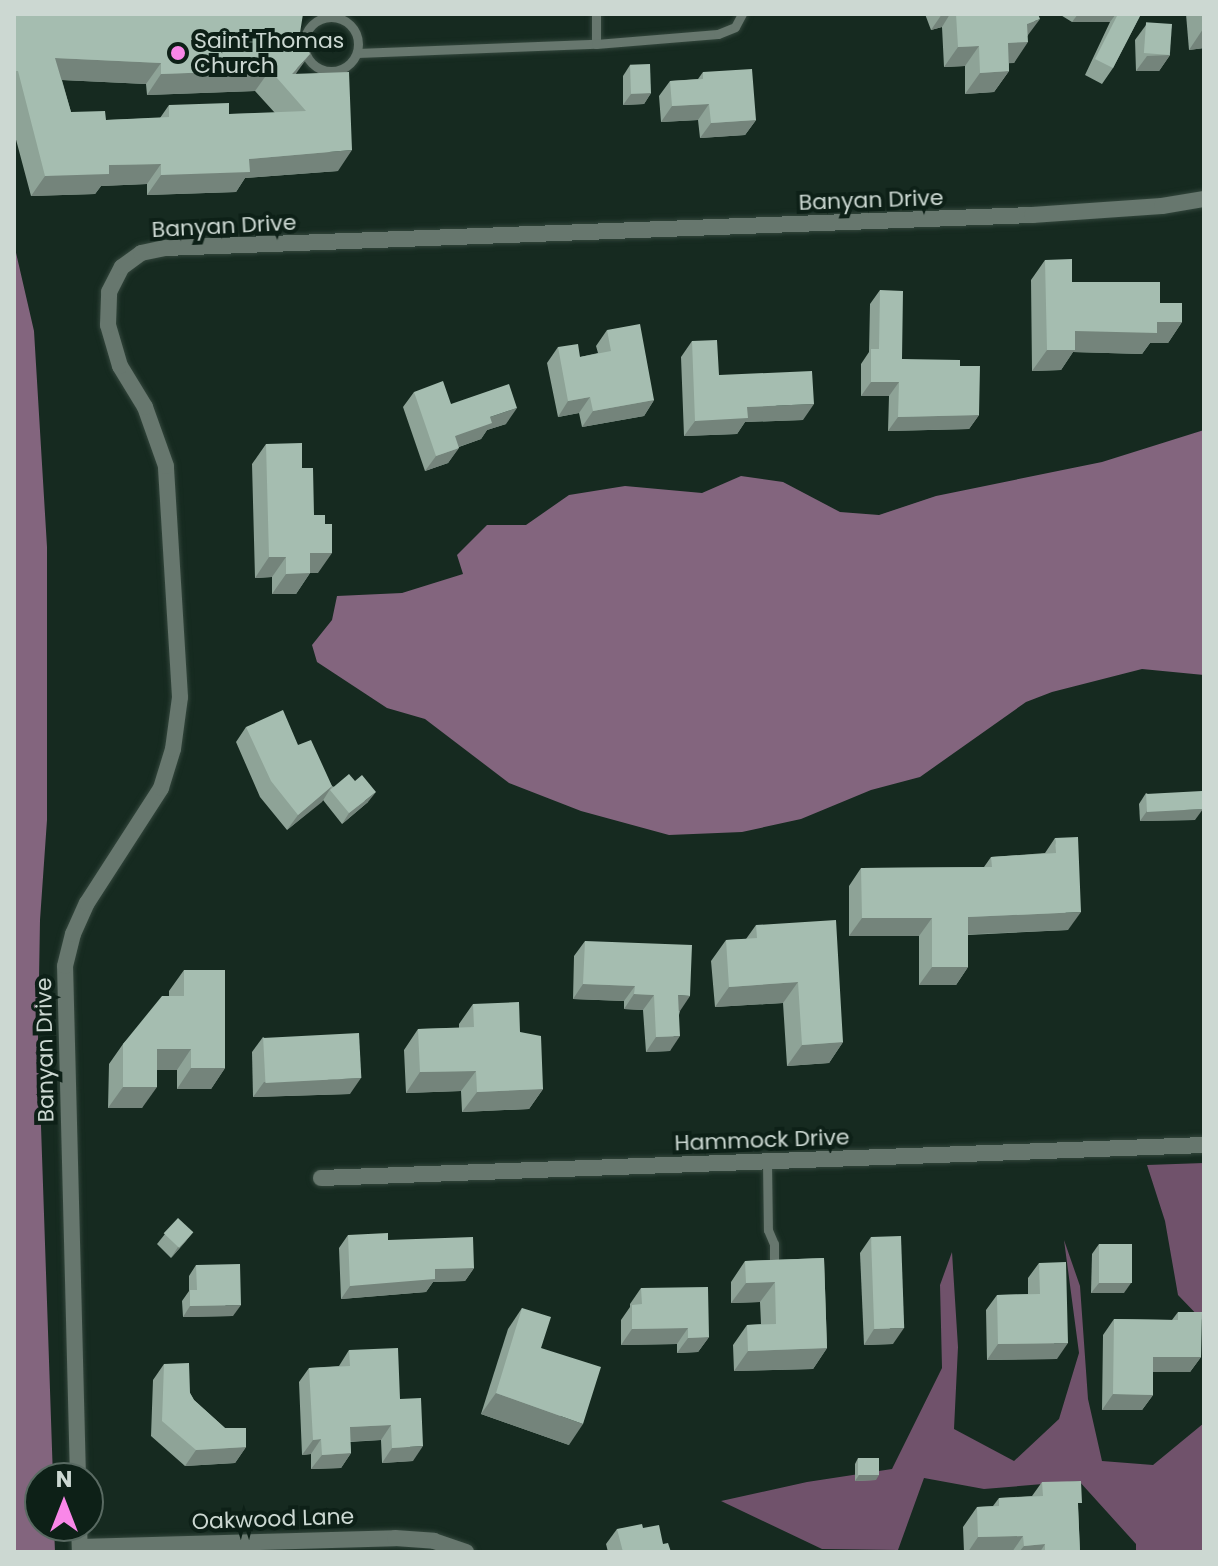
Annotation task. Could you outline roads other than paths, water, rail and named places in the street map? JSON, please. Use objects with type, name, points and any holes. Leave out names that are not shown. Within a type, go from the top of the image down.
[{"type":"street","name":"Banyan Drive","points":[[78,1462],[64,978],[67,952],[93,892],[161,788],[173,749],[180,697],[166,466],[145,407],[120,366],[108,325],[109,292],[122,267],[141,253],[165,248],[1017,215],[1143,208],[1204,199]]},
{"type":"street","name":"Hammock Drive","points":[[321,1178],[1204,1145]]},
{"type":"street","name":"Oakwood Lane","points":[[80,1550],[395,1538],[434,1541],[466,1552]]},
{"type":"lane","points":[[596,14],[596,44]]},
{"type":"lane","points":[[357,53],[596,44],[729,32],[742,14]]},
{"type":"lane","points":[[325,17],[343,17],[355,30],[357,53],[345,67],[336,71],[317,68],[305,54],[304,35],[309,27],[325,17]]},
{"type":"lane","points":[[767,1162],[768,1230],[774,1244],[774,1261]]},
{"type":"place","name":"Saint Thomas Church","points":[[178,53]]}]
